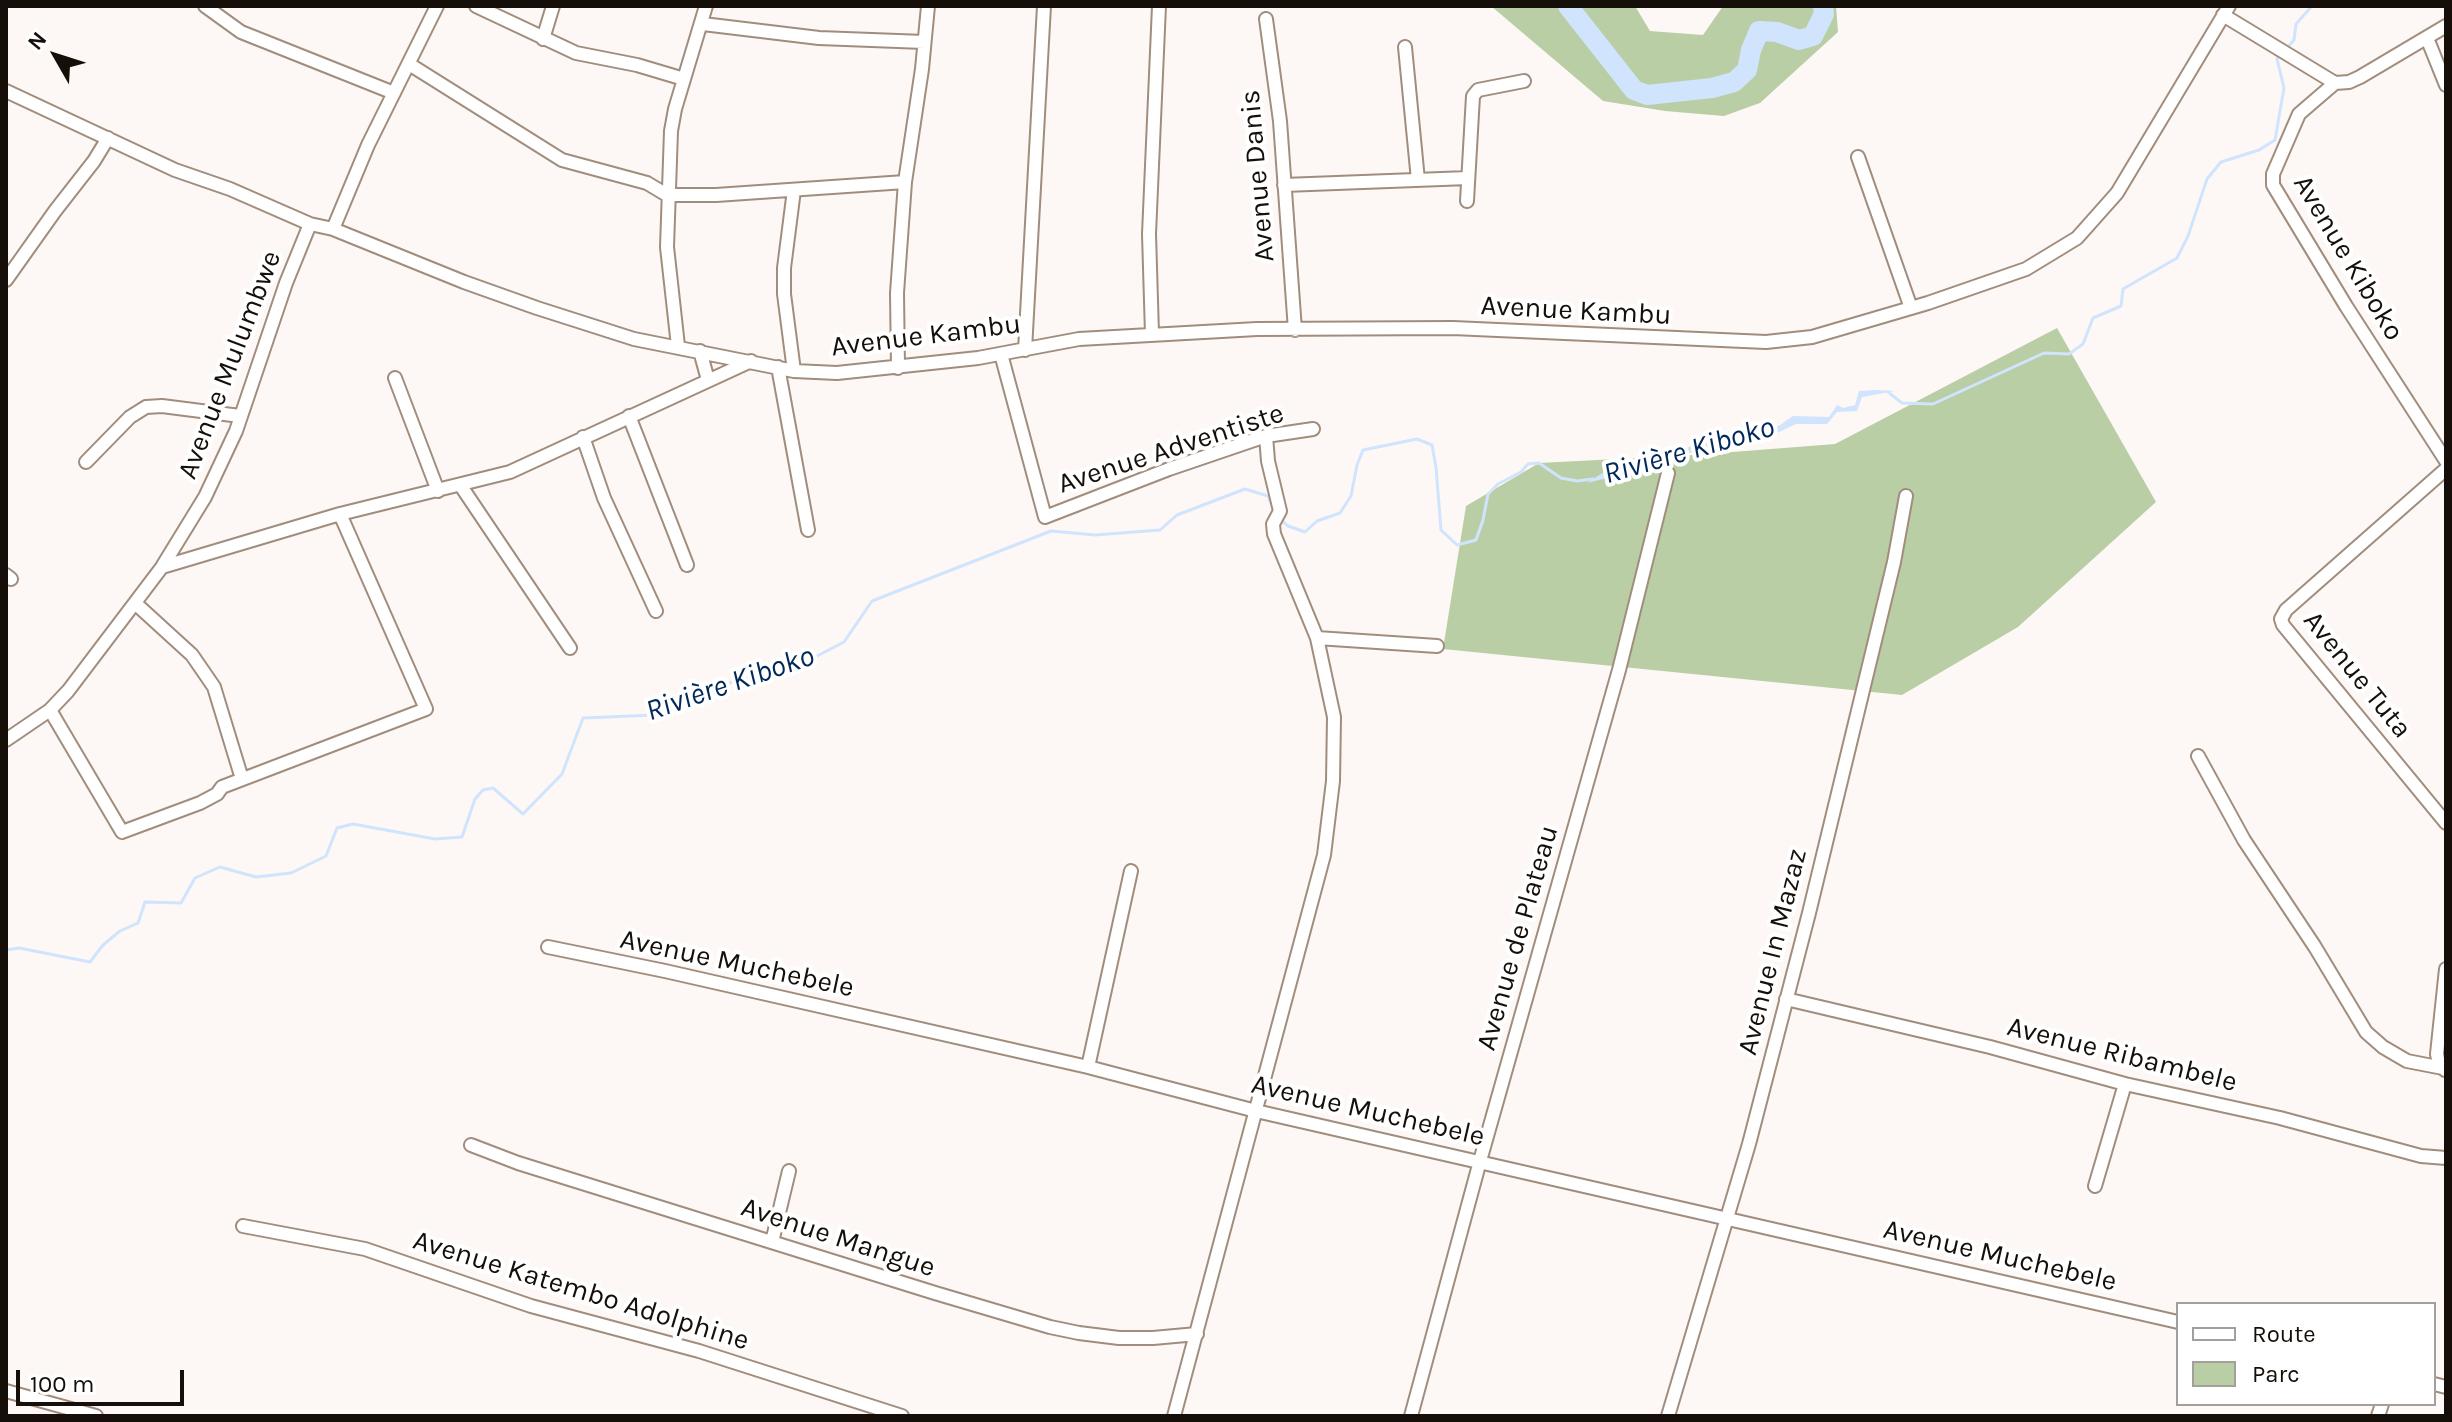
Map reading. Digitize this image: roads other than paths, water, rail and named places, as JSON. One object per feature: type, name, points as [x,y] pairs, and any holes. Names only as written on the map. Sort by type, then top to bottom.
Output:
[{"type":"street","points":[[205,6],[241,32],[394,93]]},
{"type":"street","points":[[333,229],[360,161],[437,6]]},
{"type":"street","points":[[476,6],[576,53],[637,65],[684,79]]},
{"type":"street","points":[[543,39],[553,6]]},
{"type":"street","points":[[678,346],[667,247],[671,131],[706,6]]},
{"type":"street","points":[[898,368],[897,293],[905,182],[928,6]]},
{"type":"street","points":[[1025,350],[1044,6]]},
{"type":"street","points":[[1152,334],[1149,234],[1159,6]]},
{"type":"street","points":[[2226,10],[2276,48],[2335,83],[2360,77],[2446,26]]},
{"type":"street","name":"Avenue Kambu","points":[[6,91],[175,170],[537,308],[634,339],[794,371],[837,373],[898,368],[1001,354],[1079,339],[1152,334],[1453,328],[1744,343],[1812,337],[1911,308],[2026,269],[2077,238],[2117,193],[2226,10]]},
{"type":"street","name":"Avenue Danis","points":[[1266,19],[1280,121],[1295,330]]},
{"type":"street","points":[[703,24],[819,38],[924,42]]},
{"type":"street","points":[[2427,38],[2446,85]]},
{"type":"street","points":[[1405,47],[1418,180]]},
{"type":"street","points":[[409,64],[562,160],[647,183],[667,195],[905,182]]},
{"type":"street","points":[[1467,201],[1473,96],[1478,90],[1524,81]]},
{"type":"street","name":"Avenue Kiboko","points":[[2335,83],[2299,114],[2272,176],[2273,185],[2346,306],[2446,461]]},
{"type":"street","points":[[6,280],[108,138]]},
{"type":"street","points":[[1858,157],[1911,308]]},
{"type":"street","points":[[1284,185],[1468,178]]},
{"type":"street","points":[[794,190],[784,268],[784,294],[794,371]]},
{"type":"street","name":"Avenue Mulumbwe","points":[[6,740],[50,710],[68,691],[162,567],[214,480],[310,224]]},
{"type":"street","points":[[700,351],[708,380]]},
{"type":"street","name":"Avenue Adventiste","points":[[1001,354],[1045,517],[1266,436],[1313,429]]},
{"type":"street","points":[[162,567],[340,514],[510,472],[751,361]]},
{"type":"street","points":[[778,367],[808,530]]},
{"type":"street","points":[[395,378],[438,491]]},
{"type":"street","points":[[86,462],[130,417],[146,407],[162,406],[240,416]]},
{"type":"street","points":[[629,416],[687,565]]},
{"type":"street","points":[[1174,1416],[1327,836],[1336,733],[1317,638],[1274,534],[1278,497],[1268,461],[1266,436]]},
{"type":"street","points":[[583,437],[604,498],[656,611]]},
{"type":"street","name":"Avenue Tuta","points":[[2446,469],[2286,610],[2281,619],[2446,823]]},
{"type":"street","name":"Avenue de Plateau","points":[[1411,1416],[1615,685],[1668,473]]},
{"type":"street","points":[[461,486],[570,648]]},
{"type":"street","name":"Avenue In Mazaz","points":[[1668,1416],[1727,1218],[1786,999],[1862,698],[1906,496]]},
{"type":"street","points":[[50,710],[122,832],[200,803],[217,794],[222,787],[426,709],[340,514]]},
{"type":"street","points":[[135,603],[192,655],[214,687],[242,779]]},
{"type":"street","points":[[1317,638],[1437,646]]},
{"type":"street","points":[[2198,756],[2244,840],[2315,947],[2366,1032],[2383,1047],[2407,1061],[2444,1070]]},
{"type":"street","points":[[1088,1067],[1131,871]]},
{"type":"street","name":"Avenue Muchebele","points":[[548,947],[1088,1067],[1256,1111],[2176,1322]]},
{"type":"street","points":[[2444,1070],[2437,1054],[2446,969]]},
{"type":"street","name":"Avenue Ribambele","points":[[1786,999],[1990,1047],[2125,1084],[2280,1118],[2421,1156],[2446,1158]]},
{"type":"street","points":[[2095,1186],[2125,1084]]},
{"type":"street","name":"Avenue Mangue","points":[[471,1145],[518,1163],[935,1293],[1079,1333],[1153,1338],[1197,1334]]},
{"type":"street","points":[[772,1242],[789,1171]]},
{"type":"street","name":"Avenue Katembo Adolphine","points":[[243,1226],[365,1249],[519,1302],[699,1351],[902,1416]]},
{"type":"street","points":[[6,1391],[96,1416]]},
{"type":"water","points":[[1859,391],[1895,391],[1862,397],[1857,411],[1837,412],[1827,424],[1796,424],[1773,435],[1721,444],[1666,460],[1653,465],[1651,471],[1632,472],[1587,483],[1604,472],[1648,465],[1702,442],[1715,442],[1733,435],[1751,435],[1780,425],[1793,416],[1829,417],[1837,405],[1843,408],[1855,405]]},
{"type":"waterway","points":[[1568,6],[1634,90],[1647,95],[1712,88],[1734,82],[1747,70],[1759,31],[1777,32],[1799,40],[1813,36],[1824,14],[1823,6]]},
{"type":"waterway","name":"Rivière Kiboko","points":[[2286,49],[2294,40],[2296,24],[2312,6]]},
{"type":"waterway","name":"Rivière Kiboko","points":[[1888,392],[1902,403],[1933,404],[2044,353],[2069,354],[2083,344],[2093,318],[2121,306],[2123,289],[2177,258],[2188,236],[2207,179],[2221,162],[2259,150],[2275,140],[2284,88],[2277,59],[2280,55]]},
{"type":"waterway","name":"Rivière Kiboko","points":[[1281,520],[1305,532],[1317,521],[1340,513],[1351,496],[1363,450],[1417,439],[1432,445],[1441,530],[1457,545],[1476,540],[1488,494],[1528,464],[1539,463],[1561,478],[1577,481],[1593,479]]},
{"type":"waterway","name":"Rivière Kiboko","points":[[6,950],[19,948],[90,962],[103,945],[120,931],[138,923],[145,902],[181,903],[195,878],[220,867],[256,877],[291,873],[326,856],[337,828],[353,824],[435,839],[462,837],[475,799],[483,790],[493,788],[523,814],[562,774],[583,718],[655,715],[680,694],[792,669],[844,642],[872,601],[1051,531],[1095,535],[1160,530],[1177,515],[1245,489],[1268,496],[1274,511]]}]
